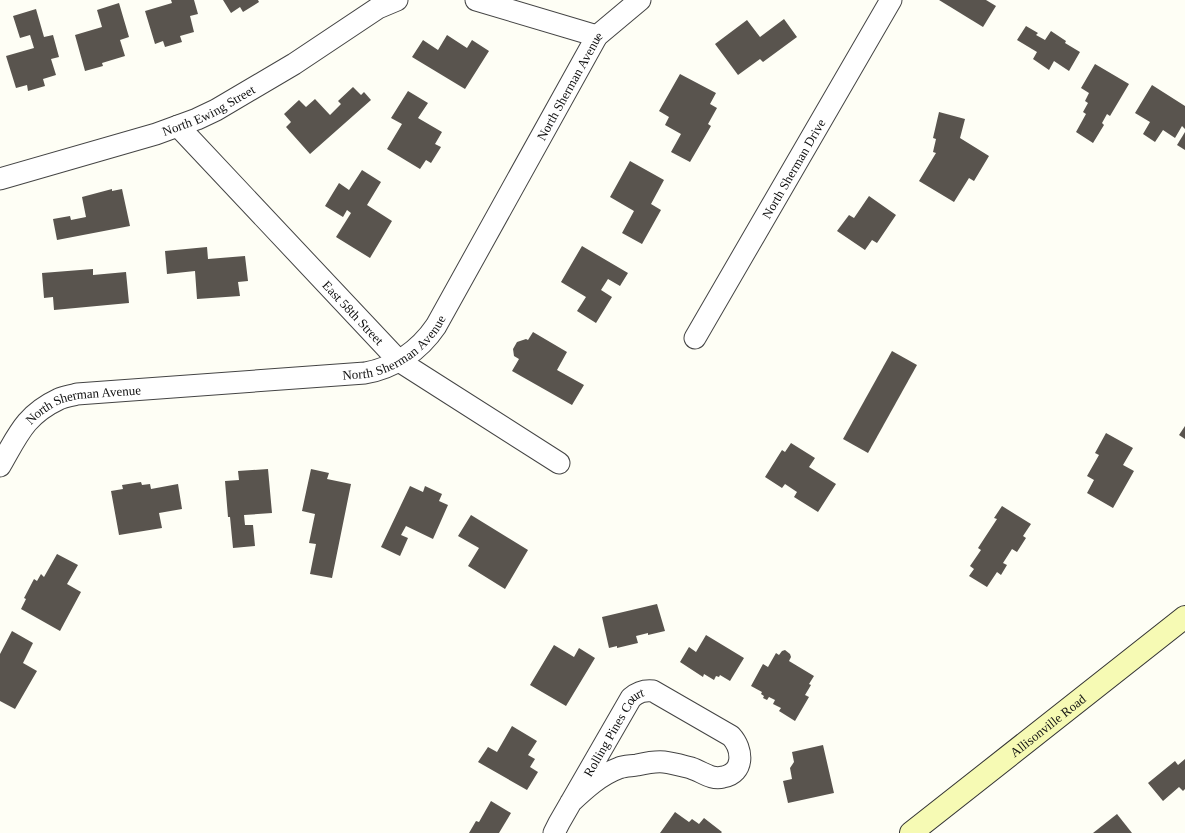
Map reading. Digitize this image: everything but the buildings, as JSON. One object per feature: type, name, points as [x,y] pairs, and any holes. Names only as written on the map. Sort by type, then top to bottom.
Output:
[{"type":"main road","name":"Allisonville Road","points":[[911,833],[1185,617]]},
{"type":"street","name":"North Ewing Street","points":[[0,179],[156,134],[197,119],[294,64],[378,8],[397,0]]},
{"type":"street","points":[[476,0],[597,36]]},
{"type":"street","name":"North Sherman Avenue","points":[[0,466],[20,430],[34,414],[63,397],[77,394],[355,374],[378,370],[399,361],[417,348],[436,326],[597,36],[640,0]]},
{"type":"street","name":"North Sherman Drive","points":[[696,338],[891,0]]},
{"type":"street","name":"East 58th Street","points":[[178,126],[399,361],[559,463]]},
{"type":"street","name":"Rolling Pines Court","points":[[554,833],[558,823],[631,698],[642,691],[654,691],[731,736],[736,741],[739,748],[740,762],[732,774],[726,777],[712,777],[693,769],[665,762],[646,763],[619,768],[586,788],[571,802]]}]
